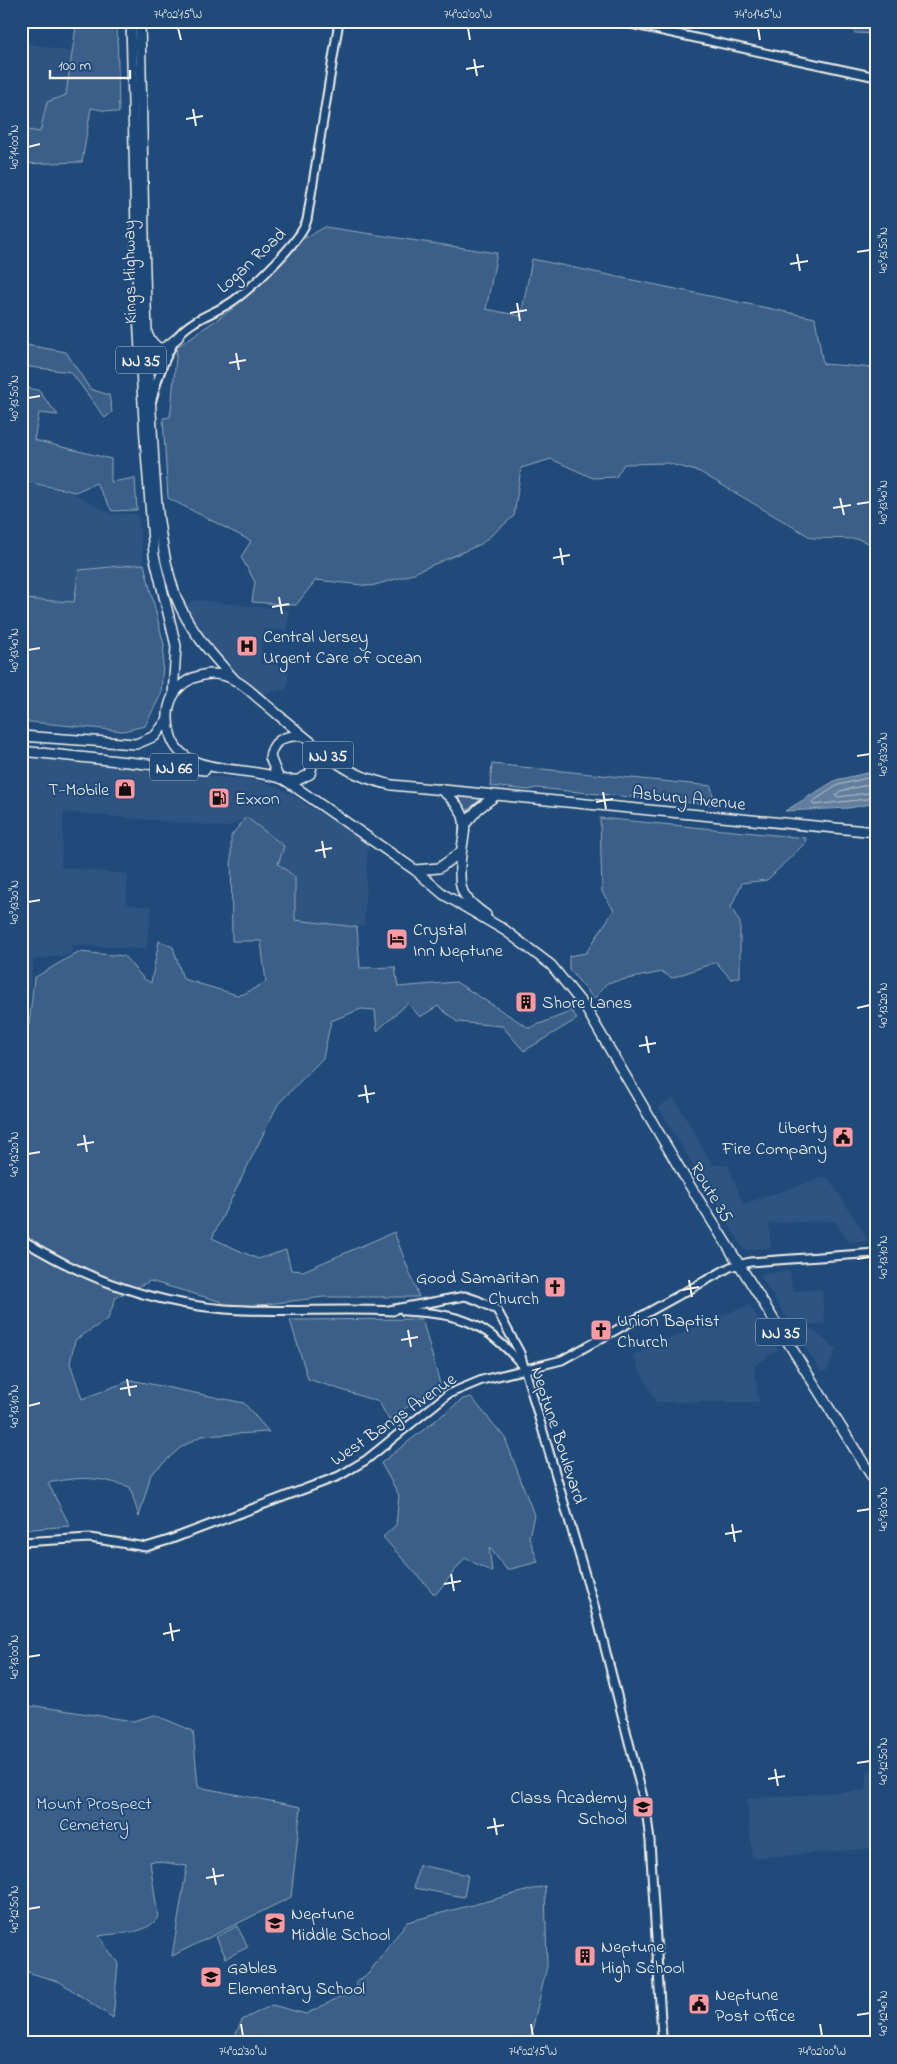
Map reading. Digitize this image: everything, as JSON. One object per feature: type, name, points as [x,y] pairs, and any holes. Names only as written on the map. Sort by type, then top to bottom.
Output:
[{"type":"main road","name":"Kings Highway","points":[[131,21],[138,306],[145,439],[154,555],[176,646],[174,695]]},
{"type":"main road","name":"Kings Highway","points":[[140,21],[146,332],[158,521],[168,571],[180,606],[205,648],[235,680]]},
{"type":"main road","points":[[146,332],[154,345],[160,348],[166,347],[178,337]]},
{"type":"main road","points":[[174,695],[186,683],[204,674],[216,674],[235,680]]},
{"type":"main road","name":"NJ 35","points":[[235,680],[342,766],[371,780],[398,786],[440,789]]},
{"type":"main road","name":"NJ 35","points":[[174,695],[167,720],[174,744],[190,760],[208,766],[252,770],[281,778],[415,870],[449,898],[506,931]]},
{"type":"main road","name":"NJ 66","points":[[21,736],[136,744],[154,736],[167,720]]},
{"type":"main road","points":[[303,736],[288,736],[275,744],[270,757],[281,778],[298,780],[310,774],[314,759],[311,743]]},
{"type":"main road","name":"NJ 66","points":[[21,751],[262,777],[277,782],[321,805]]},
{"type":"main road","points":[[440,789],[457,804],[466,824],[478,809],[495,796]]},
{"type":"main road","name":"Asbury Avenue","points":[[440,789],[487,793],[495,796],[876,832]]},
{"type":"main road","name":"NJ 35","points":[[466,824],[461,852],[460,885],[465,896],[506,931]]},
{"type":"main road","points":[[415,870],[439,868],[461,852]]},
{"type":"main road","name":"Route 35","points":[[506,931],[540,956],[575,993],[738,1264],[876,1483]]},
{"type":"street","name":"Logan Road","points":[[151,405],[158,381],[178,337],[194,323],[235,299],[296,242],[303,230],[307,220],[339,21]]},
{"type":"street","points":[[617,21],[876,77]]},
{"type":"street","name":"Neptune Boulevard","points":[[21,1240],[60,1262],[101,1280],[169,1300],[205,1307],[247,1310],[389,1310],[439,1314],[479,1326],[502,1342],[527,1370],[594,1605],[646,1809],[650,1841],[662,2036]]},
{"type":"street","points":[[738,1264],[876,1253]]},
{"type":"street","name":"West Bangs Avenue","points":[[21,1542],[90,1538],[146,1547],[339,1476],[366,1460],[448,1394],[473,1383],[562,1360],[738,1264]]},
{"type":"street","points":[[389,1310],[465,1296],[496,1310],[527,1370]]},
{"type":"street","points":[[657,2043],[662,2036],[667,2043]]},
{"type":"shaded area","points":[[21,42],[72,52],[66,95],[47,102],[40,132],[21,129]]},
{"type":"shaded area","points":[[21,483],[73,493],[111,514],[138,514],[144,564],[79,570],[75,602],[21,599]]},
{"type":"shaded area","points":[[196,600],[289,610],[287,631],[263,629],[260,663],[289,666],[287,689],[262,694],[217,654],[185,604]]},
{"type":"shaded area","points":[[21,758],[262,781],[282,789],[368,843],[364,926],[295,921],[295,877],[278,864],[246,818],[228,827],[64,812],[61,867],[128,874],[126,904],[152,907],[146,949],[73,945],[70,954],[33,960],[27,1023],[21,1023]]},
{"type":"shaded area","points":[[674,1098],[713,1165],[728,1165],[743,1204],[827,1176],[869,1241],[848,1242],[835,1221],[769,1223],[771,1248],[744,1250],[658,1107]]},
{"type":"shaded area","points":[[790,1271],[792,1291],[822,1289],[825,1324],[806,1325],[836,1349],[828,1370],[821,1372],[759,1274]]},
{"type":"shaded area","points":[[749,1304],[778,1350],[754,1366],[759,1402],[656,1402],[632,1355]]},
{"type":"shaded area","points":[[868,1770],[876,1770],[876,1848],[752,1858],[747,1799],[866,1790]]},
{"type":"green space","points":[[844,21],[876,21],[876,34],[855,33]]},
{"type":"green space","points":[[117,23],[119,113],[91,108],[82,162],[21,164],[21,129],[40,132],[47,102],[66,95],[76,26]]},
{"type":"green space","points":[[325,227],[497,253],[486,309],[521,316],[532,259],[815,318],[823,364],[876,368],[876,546],[858,539],[812,538],[700,472],[667,463],[624,464],[616,477],[593,478],[551,459],[521,468],[514,516],[481,544],[407,576],[371,586],[316,580],[296,605],[252,602],[255,582],[241,557],[251,541],[168,498],[163,418],[170,417],[177,347],[235,307],[232,301],[301,240]]},
{"type":"green space","points":[[21,344],[66,352],[90,389],[109,395],[112,412],[105,418],[71,372],[21,366]]},
{"type":"green space","points":[[21,387],[38,390],[58,415],[39,413],[34,440],[111,459],[111,482],[135,478],[137,510],[112,511],[96,483],[75,492],[21,481]]},
{"type":"green space","points":[[144,564],[164,645],[161,694],[145,726],[123,731],[21,721],[21,599],[74,602],[79,570]]},
{"type":"green space","points":[[492,764],[711,786],[715,805],[536,788],[528,790],[490,786]]},
{"type":"green space","points":[[450,792],[481,796],[480,800],[467,811]]},
{"type":"green space","points":[[246,817],[284,846],[278,864],[295,877],[295,920],[357,927],[360,968],[395,967],[398,987],[456,982],[529,1028],[570,1012],[570,1008],[577,1019],[524,1051],[502,1026],[457,1022],[438,1006],[420,1017],[408,1003],[377,1031],[375,1010],[361,1009],[331,1021],[323,1058],[278,1104],[212,1238],[258,1259],[286,1250],[291,1270],[303,1271],[394,1232],[419,1297],[324,1297],[220,1310],[222,1302],[150,1281],[116,1297],[108,1319],[75,1340],[70,1363],[82,1399],[131,1380],[244,1403],[269,1432],[201,1436],[180,1448],[151,1474],[139,1517],[130,1487],[99,1479],[70,1479],[48,1483],[70,1526],[21,1530],[21,1025],[29,1025],[34,978],[78,952],[124,956],[144,979],[151,983],[159,941],[173,947],[183,979],[237,995],[244,994],[266,982],[261,941],[232,941],[231,836]]},
{"type":"green space","points":[[600,818],[806,838],[805,843],[767,880],[742,883],[731,907],[740,923],[740,977],[731,979],[716,962],[672,978],[662,972],[607,983],[594,999],[569,969],[569,956],[586,953],[614,910],[602,892]]},
{"type":"green space","points":[[422,1319],[440,1384],[389,1420],[379,1402],[308,1379],[290,1320]]},
{"type":"green space","points":[[471,1397],[505,1438],[534,1515],[529,1537],[538,1562],[507,1570],[489,1547],[492,1572],[465,1558],[435,1595],[383,1537],[396,1525],[399,1495],[381,1463],[463,1399]]},
{"type":"green space","name":"Mount Prospect Cemetery","points":[[36,1706],[133,1721],[155,1715],[193,1731],[198,1787],[301,1807],[291,1897],[172,1956],[187,1866],[150,1862],[158,1917],[153,1923],[139,1930],[99,1936],[118,1964],[113,2018],[60,1982],[21,1970],[21,1709]]},
{"type":"green space","points":[[419,1865],[468,1875],[464,1897],[414,1888]]},
{"type":"green space","points":[[545,1886],[547,1966],[529,2043],[232,2043],[242,2020],[272,2005],[306,2014],[358,1988],[355,1982],[368,1974],[407,1922]]},
{"type":"green space","points":[[237,1926],[248,1947],[226,1958],[216,1937]]},
{"type":"water","points":[[876,771],[876,803],[849,808],[785,811],[836,780]]},
{"type":"place","name":"Central Jersey Urgent Care of Ocean","points":[[247,646]]},
{"type":"place","name":"T-Mobile","points":[[125,789]]},
{"type":"place","name":"Exxon","points":[[219,798]]},
{"type":"place","name":"Crystal Inn Neptune","points":[[397,939]]},
{"type":"place","name":"Shore Lanes","points":[[526,1002]]},
{"type":"place","name":"Liberty Fire Company","points":[[843,1137]]},
{"type":"place","name":"Good Samaritan Church","points":[[555,1287]]},
{"type":"place","name":"Union Baptist Church","points":[[601,1330]]},
{"type":"place","name":"Class Academy School","points":[[643,1807]]},
{"type":"place","name":"Neptune Middle School","points":[[275,1923]]},
{"type":"place","name":"Neptune High School","points":[[585,1956]]},
{"type":"place","name":"Gables Elementary School","points":[[211,1977]]},
{"type":"place","name":"Neptune Post Office","points":[[699,2004]]}]
